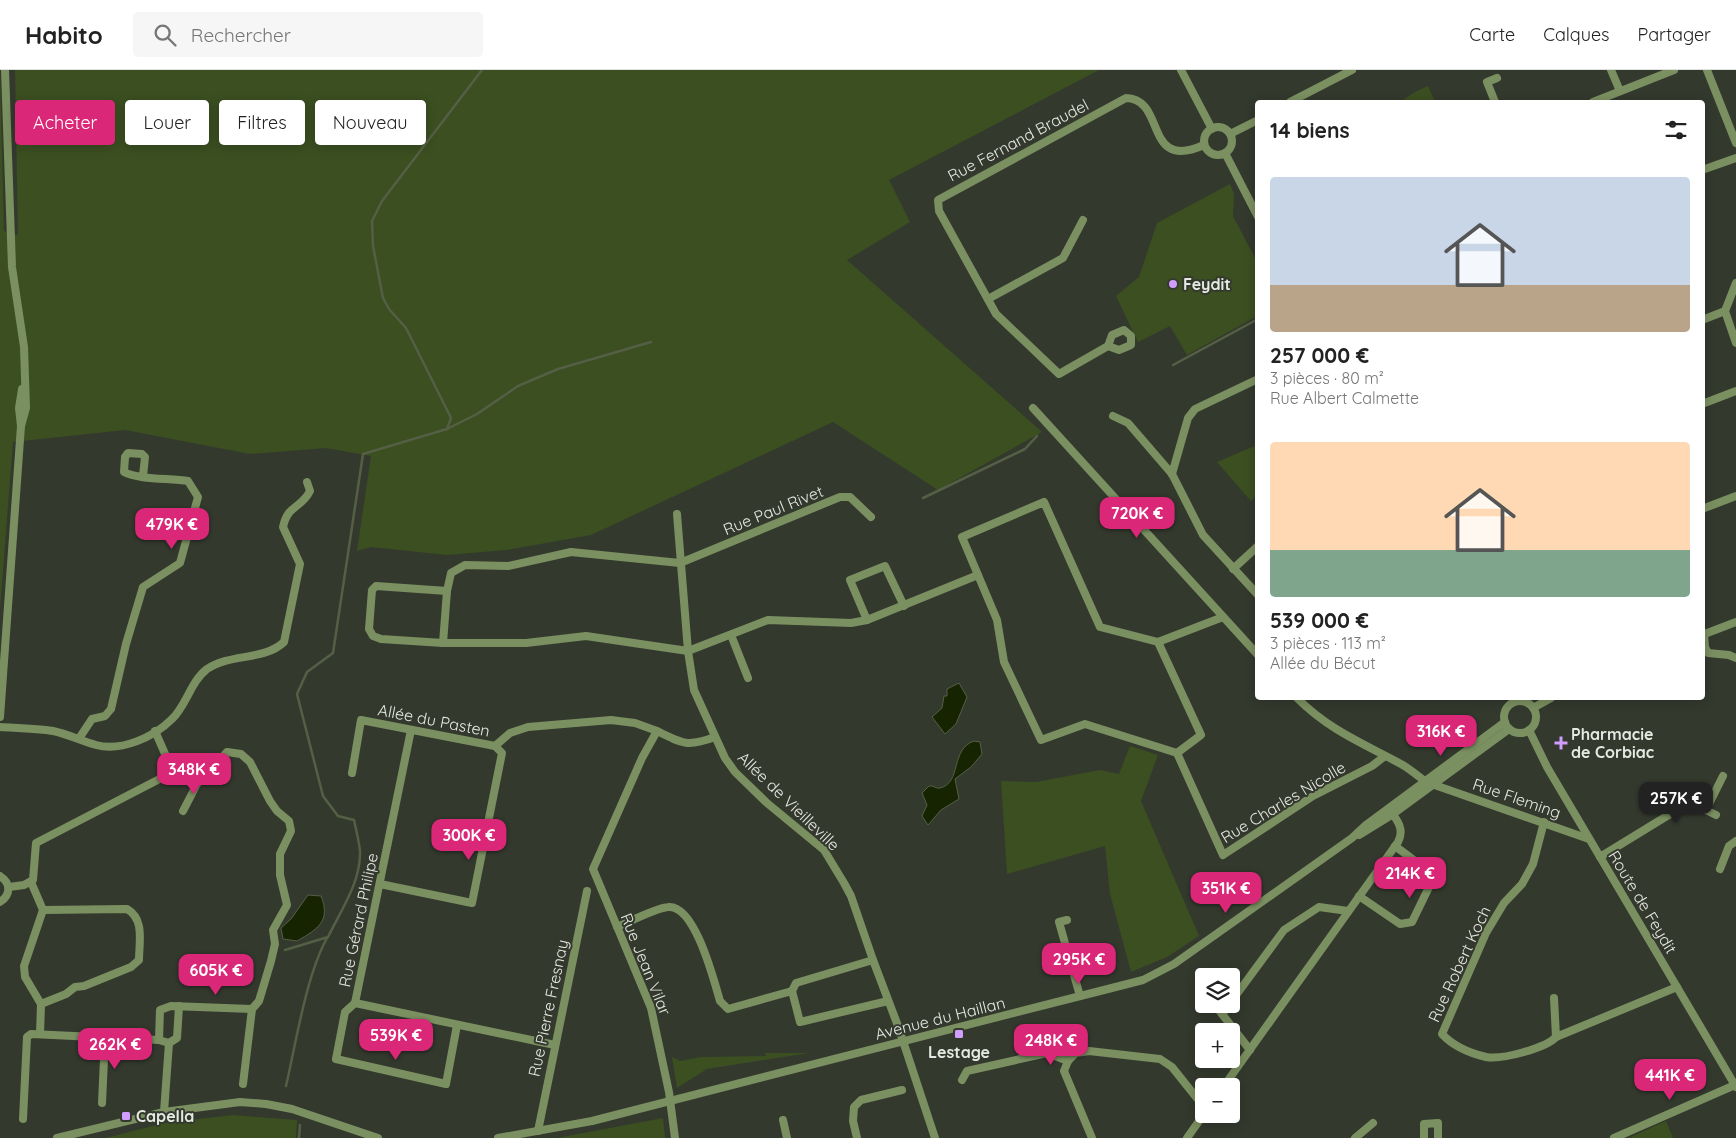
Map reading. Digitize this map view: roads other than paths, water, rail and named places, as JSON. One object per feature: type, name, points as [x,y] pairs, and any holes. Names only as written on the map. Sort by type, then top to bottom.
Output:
[{"type":"street","points":[[0,717],[21,426],[19,408],[24,384],[24,348],[12,267],[5,70]]},
{"type":"street","points":[[1181,70],[1212,129]]},
{"type":"street","points":[[1294,100],[1352,70]]},
{"type":"street","points":[[1611,70],[1620,91]]},
{"type":"street","points":[[1598,100],[1674,70]]},
{"type":"street","points":[[1707,70],[1736,143]]},
{"type":"street","points":[[1494,100],[1487,82],[1497,78]]},
{"type":"street","name":"Rue Fernand Braudel","points":[[1108,346],[1059,374],[996,314],[939,211],[938,200],[1126,98],[1136,98],[1144,105],[1163,142],[1170,149],[1179,152],[1204,145]]},
{"type":"street","points":[[1230,134],[1255,121]]},
{"type":"street","points":[[1222,128],[1230,134],[1232,145],[1225,154],[1215,155],[1210,153],[1204,145],[1205,135],[1212,129],[1222,128]]},
{"type":"street","points":[[1225,154],[1255,211]]},
{"type":"street","points":[[1705,169],[1736,158]]},
{"type":"street","points":[[988,299],[1063,258],[1083,220]]},
{"type":"street","points":[[1736,283],[1725,311],[1736,343]]},
{"type":"street","points":[[1705,319],[1725,311]]},
{"type":"street","points":[[1172,474],[1188,418],[1195,409],[1255,380]]},
{"type":"street","points":[[1705,403],[1736,391]]},
{"type":"street","points":[[1032,408],[1255,652]]},
{"type":"street","points":[[1113,416],[1128,423],[1172,474],[1203,535],[1255,592]]},
{"type":"street","points":[[80,737],[92,719],[105,716],[111,709],[126,644],[143,587],[180,563],[198,497],[188,481],[143,476]]},
{"type":"street","points":[[0,727],[53,731],[80,737],[96,745],[114,747],[132,743],[155,732],[173,719],[206,670],[228,659],[275,651],[284,642],[300,564],[283,527],[290,509],[306,499],[310,491],[307,482]]},
{"type":"street","points":[[1705,508],[1736,496]]},
{"type":"street","name":"Rue Paul Rivet","points":[[680,563],[840,497],[850,497],[871,517]]},
{"type":"street","points":[[1158,642],[1201,735],[1177,753],[1086,724],[1041,740],[1004,662],[997,620],[962,537],[1044,502],[1100,627],[1158,642],[1222,617]]},
{"type":"street","name":"Allée de Vieilleville","points":[[677,514],[688,650],[694,690],[715,737],[735,772],[767,803],[824,850],[851,896],[904,1041],[935,1138]]},
{"type":"street","points":[[1233,569],[1255,549]]},
{"type":"street","points":[[443,643],[447,591],[451,573],[465,565],[508,566],[571,552],[680,563]]},
{"type":"street","points":[[867,620],[850,580],[885,566],[904,606]]},
{"type":"street","points":[[447,591],[376,586],[372,590],[369,629],[373,636],[381,639],[443,643],[526,643],[586,636],[688,650],[768,620],[851,623],[867,620],[978,575]]},
{"type":"street","points":[[1705,634],[1736,622]]},
{"type":"street","points":[[731,635],[748,678]]},
{"type":"street","points":[[1705,642],[1708,653],[1729,655],[1736,658]]},
{"type":"street","name":"Rue Fleming","points":[[1299,700],[1315,716],[1340,734],[1386,756],[1430,783],[1544,822],[1590,840]]},
{"type":"street","points":[[1510,700],[1524,701],[1533,708],[1535,720],[1529,730],[1522,732],[1507,726],[1504,711],[1510,700]]},
{"type":"street","points":[[1533,708],[1547,700]]},
{"type":"street","name":"Allée du Pasten","points":[[352,773],[361,720],[495,746]]},
{"type":"street","points":[[380,884],[472,903],[502,753],[495,746],[510,733],[539,726],[612,720],[635,723],[682,743],[695,744],[715,737]]},
{"type":"street","name":"Avenue du Haillan","points":[[498,1138],[584,1122],[669,1101],[1138,981],[1163,971],[1391,811],[1507,726]]},
{"type":"street","name":"Rue Gérard Philipe","points":[[411,730],[355,1003],[555,1045]]},
{"type":"street","name":"Route de Feydit","points":[[1529,730],[1547,767],[1735,1086]]},
{"type":"street","name":"Rue Jean Vilar","points":[[657,731],[642,758],[593,869],[651,1008],[675,1138]]},
{"type":"street","points":[[155,732],[173,772],[186,781],[197,784]]},
{"type":"street","points":[[183,811],[197,784],[227,752],[241,754],[250,762],[277,810],[289,821],[292,830],[280,854],[280,874],[286,905],[273,930],[275,944],[271,961],[259,1001],[252,1009],[243,1084]]},
{"type":"street","name":"Rue Charles Nicolle","points":[[1177,753],[1223,855],[1313,796],[1372,766],[1386,756]]},
{"type":"street","points":[[36,1034],[41,1004],[24,976],[24,966],[43,910],[31,882],[35,874],[36,843],[173,772]]},
{"type":"street","points":[[1706,810],[1723,776]]},
{"type":"street","points":[[1600,857],[1680,808],[1692,806],[1716,815]]},
{"type":"street","points":[[1230,1078],[1400,839],[1401,830],[1391,811]]},
{"type":"street","name":"Rue Robert Koch","points":[[1544,822],[1533,864],[1522,884],[1504,903],[1486,933],[1442,1034],[1452,1045],[1488,1058],[1524,1052],[1550,1044],[1556,1037],[1677,987]]},
{"type":"street","points":[[1720,869],[1729,846],[1736,841]]},
{"type":"street","points":[[1359,896],[1400,924],[1412,922],[1431,883],[1427,870],[1395,846]]},
{"type":"street","points":[[0,876],[6,880],[9,887],[6,898],[0,902]]},
{"type":"street","points":[[9,887],[31,882]]},
{"type":"street","name":"Rue Pierre Fresnay","points":[[538,1131],[587,891]]},
{"type":"street","points":[[617,927],[668,906],[678,910],[698,933],[720,1001],[728,1010],[792,991]]},
{"type":"street","points":[[1240,989],[1284,930],[1319,907],[1348,911]]},
{"type":"street","points":[[41,1004],[66,994],[75,987],[84,986],[131,967],[138,960],[140,922],[135,913],[127,909],[43,910]]},
{"type":"street","points":[[1067,920],[1059,922],[1080,996]]},
{"type":"street","points":[[873,960],[796,983],[792,991],[800,1022],[888,1001]]},
{"type":"street","points":[[1554,998],[1556,1037]]},
{"type":"street","points":[[355,1003],[345,1012],[336,1059],[446,1084],[457,1025]]},
{"type":"street","points":[[159,1040],[160,1010],[171,1006],[252,1009]]},
{"type":"street","points":[[23,1120],[27,1037],[36,1034],[169,1042],[177,1038],[179,1006]]},
{"type":"street","points":[[1222,1014],[1250,1050]]},
{"type":"street","points":[[102,1103],[105,1037]]},
{"type":"street","points":[[164,1112],[169,1042]]},
{"type":"street","points":[[1092,1138],[1064,1071],[1068,1061],[1076,1053],[1089,1051],[1160,1059],[1172,1067],[1195,1096]]},
{"type":"street","points":[[962,1080],[967,1071],[1047,1053],[1068,1061]]},
{"type":"street","points":[[1614,1138],[1735,1086]]},
{"type":"street","points":[[857,1138],[853,1121],[854,1107],[861,1100],[902,1090]]},
{"type":"street","points":[[57,1138],[164,1112],[227,1102],[266,1104],[292,1109],[378,1138]]},
{"type":"street","points":[[783,1120],[787,1138]]},
{"type":"street","points":[[1187,1138],[1198,1123]]},
{"type":"street","points":[[1355,1138],[1373,1123]]},
{"type":"street","points":[[1424,1138],[1424,1124],[1438,1123],[1438,1138]]},
{"type":"waterway","points":[[285,950],[328,937],[354,885],[359,862],[360,847],[354,820],[338,816],[323,796],[297,694],[307,672],[333,653],[363,454],[447,429],[451,418],[406,328],[389,309],[383,298],[373,246],[372,221],[382,201],[482,70]]},
{"type":"waterway","points":[[1173,365],[1255,321]]},
{"type":"waterway","points":[[447,429],[477,414],[518,386],[558,369],[651,342]]},
{"type":"waterway","points":[[923,498],[1025,449],[1037,436]]},
{"type":"waterway","points":[[286,1086],[307,990],[327,938]]},
{"type":"waterway","points":[[299,1138],[300,1125]]},
{"type":"place","name":"Feydit","points":[[1173,284]]},
{"type":"place","name":"Pharmacie de Corbiac","points":[[1561,743]]},
{"type":"place","name":"Lestage","points":[[959,1034]]},
{"type":"place","name":"Capella","points":[[126,1116]]}]
